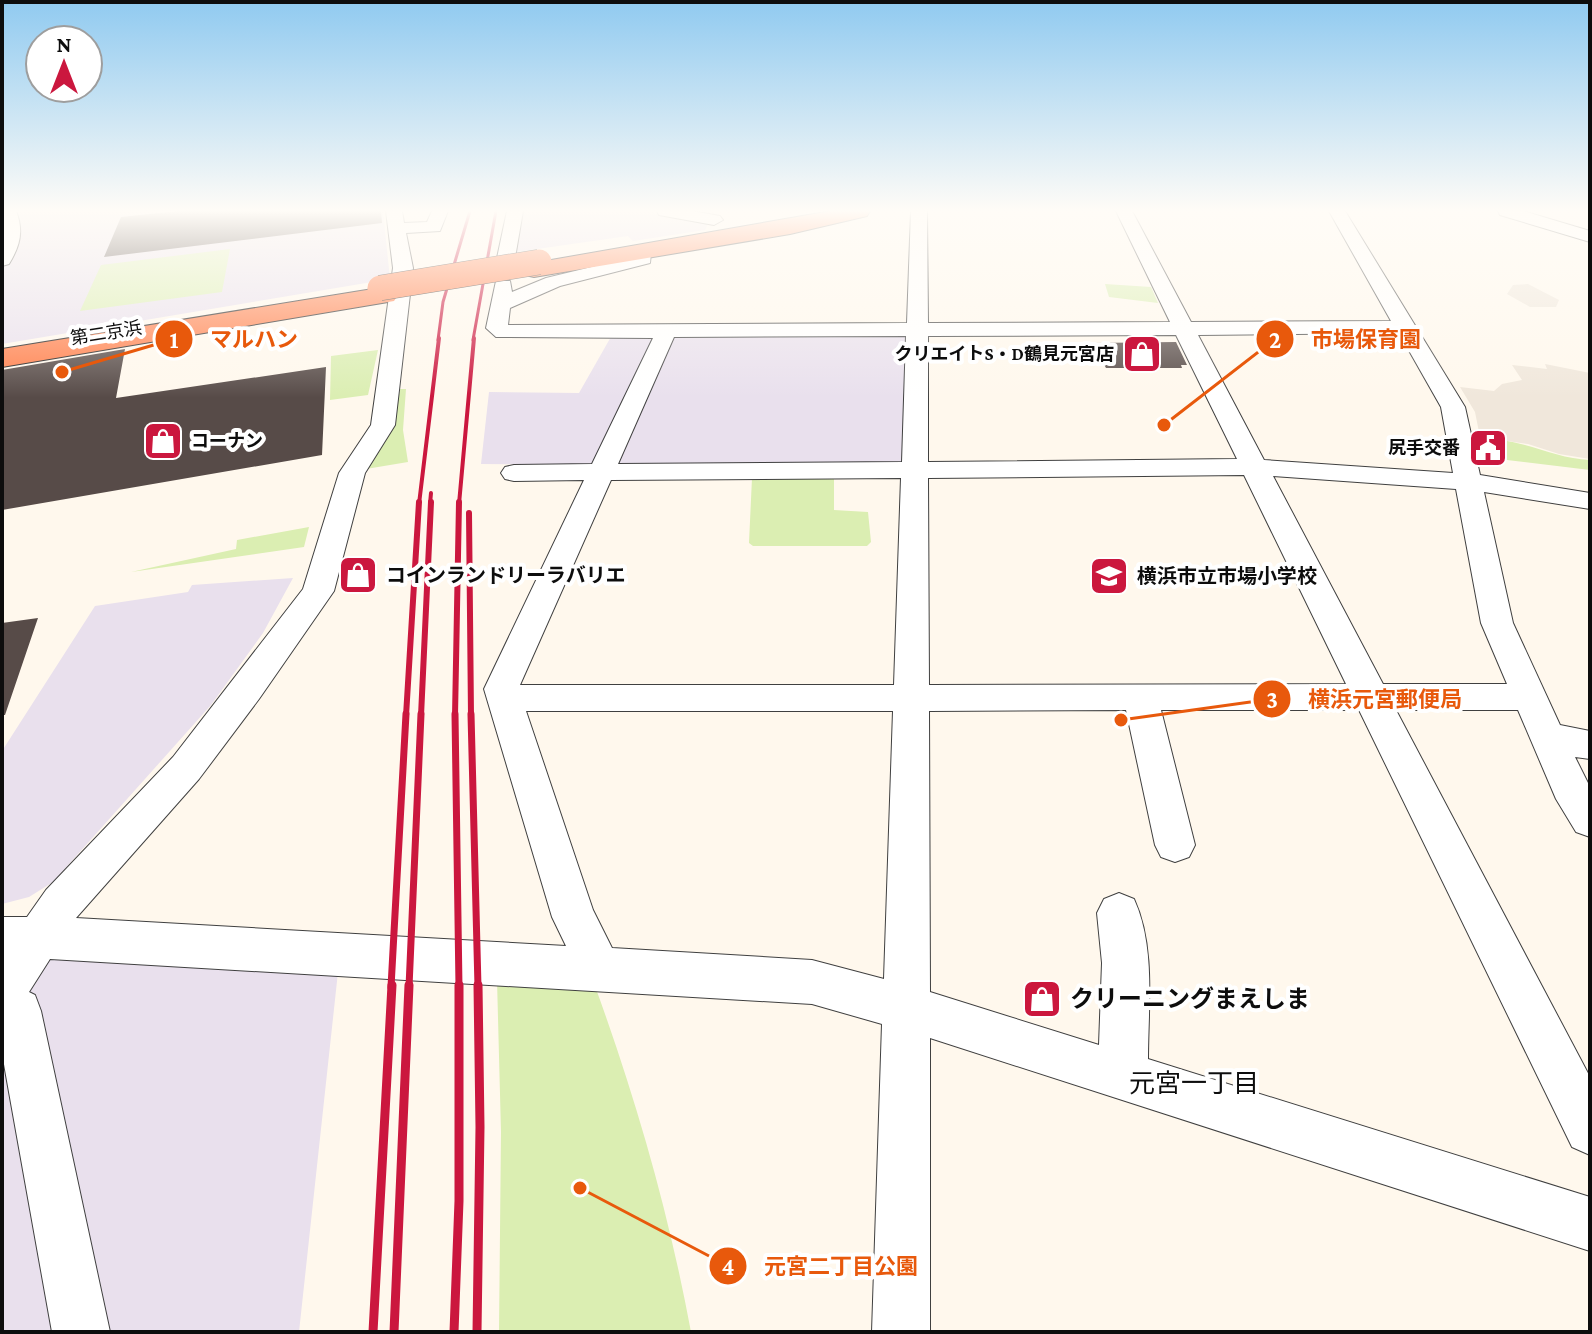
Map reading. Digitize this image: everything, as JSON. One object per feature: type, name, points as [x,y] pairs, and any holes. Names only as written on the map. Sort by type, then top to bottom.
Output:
[{"type":"highway","name":"第二京浜","points":[[2,350],[491,273]]},
{"type":"highway","name":"第二京浜","points":[[2,358],[382,291]]},
{"type":"street","points":[[2,992],[20,938],[61,904],[186,768],[318,591],[352,473],[383,425],[402,273]]},
{"type":"street","points":[[589,273],[502,294],[497,328],[504,332],[1405,327]]},
{"type":"street","points":[[901,1332],[917,273]]},
{"type":"street","points":[[1156,273],[1590,1129]]},
{"type":"street","points":[[1373,273],[1453,407],[1497,623],[1570,788],[1590,820]]},
{"type":"street","points":[[585,968],[590,946],[574,917],[501,689],[667,330]]},
{"type":"street","points":[[514,473],[1253,467],[1467,483],[1590,501]]},
{"type":"street","points":[[504,698],[1530,697]]},
{"type":"street","points":[[1141,699],[1175,845]]},
{"type":"street","points":[[1547,737],[1590,745]]},
{"type":"street","points":[[1119,913],[1125,963],[1123,1076]]},
{"type":"street","points":[[20,938],[812,982],[907,1008],[1590,1224]]},
{"type":"street","points":[[2,1007],[18,1011],[81,1332]]},
{"type":"shaded area","points":[[2,273],[389,273],[390,279],[2,344]]},
{"type":"shaded area","points":[[1528,284],[1559,300],[1556,307],[1530,307],[1507,294],[1513,285]]},
{"type":"shaded area","points":[[673,334],[888,334],[905,337],[903,465],[615,466]]},
{"type":"shaded area","points":[[612,335],[660,335],[599,465],[481,464],[489,392],[579,393]]},
{"type":"shaded area","points":[[1545,364],[1590,373],[1590,459],[1559,454],[1528,444],[1480,437],[1475,412],[1460,387],[1494,391],[1502,384],[1522,380],[1512,365],[1547,369]]},
{"type":"shaded area","points":[[293,578],[263,633],[211,705],[53,882],[29,897],[2,904],[2,751],[95,606],[188,592],[192,585]]},
{"type":"shaded area","points":[[50,956],[338,972],[299,1332],[100,1332],[28,989]]},
{"type":"shaded area","points":[[2,1046],[59,1332],[2,1332]]},
{"type":"green space","points":[[97,273],[225,273],[222,292],[80,311]]},
{"type":"green space","points":[[1105,284],[1151,287],[1158,303],[1109,297]]},
{"type":"green space","points":[[378,350],[368,395],[330,400],[331,356]]},
{"type":"green space","points":[[400,389],[406,389],[403,430],[408,462],[366,469],[394,425]]},
{"type":"green space","points":[[1501,440],[1590,460],[1590,470],[1507,460]]},
{"type":"green space","points":[[752,478],[834,478],[834,510],[868,512],[871,542],[867,546],[753,546],[749,543]]},
{"type":"green space","points":[[309,527],[304,547],[131,572],[236,549],[237,540]]},
{"type":"green space","points":[[497,980],[595,986],[650,1157],[691,1332],[499,1332],[501,1132]]},
{"type":"building","name":"クリエイトS・D鶴見元宮店","points":[[1176,342],[1187,365],[1181,365],[1182,368],[1106,368],[1092,343]]},
{"type":"building","name":"コーナン","points":[[125,349],[116,398],[326,367],[322,455],[2,510],[2,370]]},
{"type":"building","points":[[38,618],[5,715],[2,715],[2,623]]},
{"type":"railway","points":[[438,340],[443,302],[452,273]]},
{"type":"railway","points":[[473,340],[485,273]]},
{"type":"railway","points":[[419,504],[439,338]]},
{"type":"railway","points":[[459,504],[474,338]]},
{"type":"railway","points":[[430,504],[431,493]]},
{"type":"railway","points":[[406,716],[419,502]]},
{"type":"railway","points":[[421,716],[431,502]]},
{"type":"railway","points":[[455,715],[459,502]]},
{"type":"railway","points":[[469,513],[471,716]]},
{"type":"railway","points":[[391,987],[406,714]]},
{"type":"railway","points":[[409,987],[421,714]]},
{"type":"railway","points":[[471,714],[478,987]]},
{"type":"railway","points":[[455,715],[459,987]]},
{"type":"railway","points":[[373,1332],[392,985]]},
{"type":"railway","points":[[394,1332],[409,985]]},
{"type":"railway","points":[[477,1332],[480,1127],[478,985]]},
{"type":"railway","points":[[454,1332],[459,1201],[459,987]]},
{"type":"place","name":"クリエイトS・D鶴見元宮店","points":[[1142,354]]},
{"type":"place","name":"マルハン","points":[[62,372]]},
{"type":"place","name":"市場保育園","points":[[1164,425]]},
{"type":"place","name":"コーナン","points":[[163,441]]},
{"type":"place","name":"尻手交番","points":[[1488,448]]},
{"type":"place","name":"コインランドリーラバリエ","points":[[358,575]]},
{"type":"place","name":"横浜市立市場小学校","points":[[1109,576]]},
{"type":"place","name":"横浜元宮郵便局","points":[[1121,720]]},
{"type":"place","name":"クリーニングまえしま","points":[[1042,999]]},
{"type":"place","name":"元宮二丁目公園","points":[[580,1188]]},
{"type":"district","name":"元宮一丁目","points":[[1194,1083]]}]
